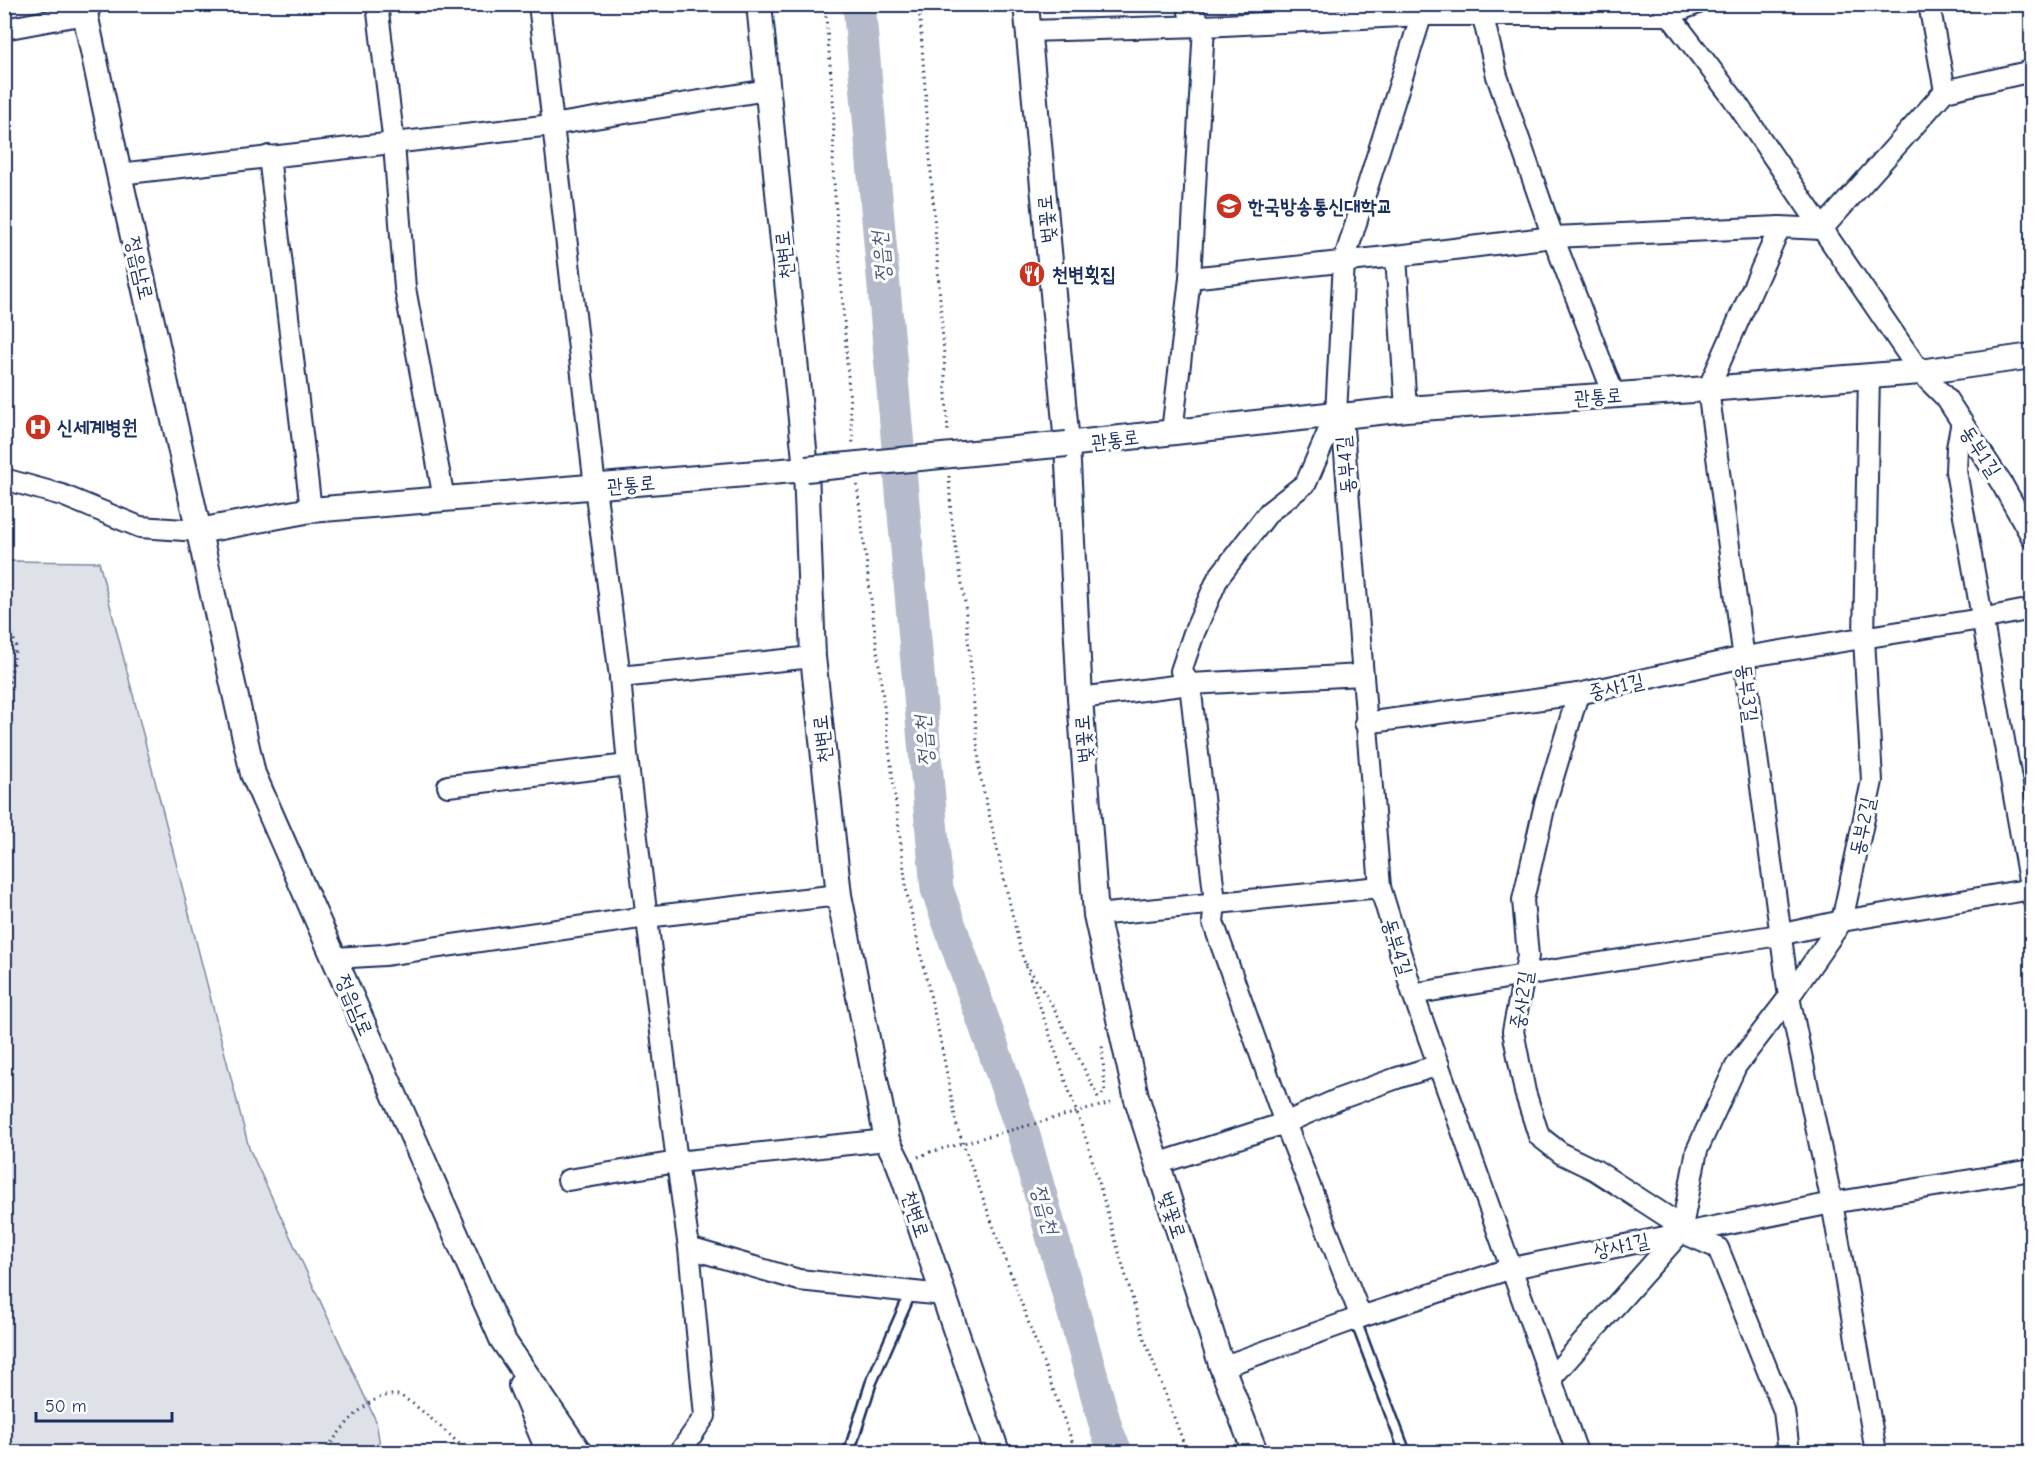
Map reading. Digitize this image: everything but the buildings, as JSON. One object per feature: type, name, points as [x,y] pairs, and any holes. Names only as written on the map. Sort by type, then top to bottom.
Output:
[{"type":"street","points":[[377,4],[394,144],[405,288],[444,499]]},
{"type":"street","points":[[539,4],[595,487],[620,677],[646,916],[676,1162],[689,1248],[705,1416],[680,1452]]},
{"type":"street","name":"천변로","points":[[759,4],[806,469],[813,657],[839,894],[887,1140],[899,1164],[997,1452]]},
{"type":"street","name":"벚꽃로","points":[[1026,4],[1067,444],[1080,698],[1096,915],[1136,1096],[1222,1367],[1255,1452]]},
{"type":"street","points":[[1172,432],[1190,278],[1203,26],[1189,12],[1190,4]]},
{"type":"street","points":[[1028,31],[1203,26],[1423,10],[1664,10],[1696,4]]},
{"type":"street","points":[[1929,4],[1946,90]]},
{"type":"street","points":[[4,29],[87,8]]},
{"type":"street","name":"정읍남로","points":[[87,8],[119,174],[253,774],[502,1339],[579,1452]]},
{"type":"street","points":[[1358,1318],[1213,922],[1215,902],[1190,684],[1181,671],[1194,633],[1218,578],[1269,512],[1306,483],[1339,415],[1344,261],[1423,10]]},
{"type":"street","points":[[1482,10],[1497,76],[1553,237],[1614,395]]},
{"type":"street","name":"동부1길","points":[[1664,10],[1733,98],[1920,372],[1946,398],[2002,484],[2031,537]]},
{"type":"street","points":[[1190,278],[1553,237],[1780,227],[1822,229],[1946,90],[2031,71]]},
{"type":"street","points":[[119,174],[552,124],[766,90]]},
{"type":"street","points":[[269,156],[310,510]]},
{"type":"street","points":[[1708,389],[1780,227]]},
{"type":"street","points":[[1396,256],[1406,409]]},
{"type":"street","name":"관통로","points":[[198,531],[310,510],[806,469],[1406,409],[1920,372],[2031,356]]},
{"type":"street","name":"동부2길","points":[[1681,1233],[1696,1150],[1736,1066],[1789,998],[1842,921],[1872,781],[1864,638],[1869,375]]},
{"type":"street","name":"동부3길","points":[[1708,389],[1779,935],[1789,998],[1832,1203],[1876,1452]]},
{"type":"street","name":"동부4길","points":[[1339,415],[1380,886],[1413,994],[1577,1452]]},
{"type":"street","points":[[1413,994],[1779,935],[1842,921],[2031,892],[1956,471],[1962,421]]},
{"type":"street","points":[[4,479],[62,495],[140,526],[198,531]]},
{"type":"street","name":"중사1길","points":[[1365,723],[1578,694],[1744,657],[2031,609]]},
{"type":"street","points":[[620,677],[813,657]]},
{"type":"street","points":[[1080,698],[1190,684],[1362,675]]},
{"type":"street","name":"중사2길","points":[[1578,694],[1545,804],[1523,900],[1528,956],[1513,1031],[1525,1092],[1539,1136],[1562,1154],[1595,1170],[1669,1218],[1681,1233]]},
{"type":"street","points":[[448,786],[628,765]]},
{"type":"street","points":[[1096,915],[1380,886]]},
{"type":"street","points":[[335,958],[384,955],[646,916],[839,894]]},
{"type":"street","points":[[1157,1164],[1285,1123],[1397,1078],[1439,1065]]},
{"type":"street","points":[[568,1180],[676,1162],[887,1140]]},
{"type":"street","name":"상사1길","points":[[1222,1367],[1358,1318],[1512,1268],[1832,1203],[2031,1170]]},
{"type":"street","points":[[1552,1377],[1681,1233],[1718,1248],[1784,1411],[1790,1452]]},
{"type":"street","points":[[689,1248],[799,1280],[943,1295]]},
{"type":"street","points":[[502,1339],[549,1452]]},
{"type":"lane","points":[[849,1452],[871,1383],[910,1292]]},
{"type":"lane","points":[[1358,1318],[1405,1452]]},
{"type":"path","points":[[825,4],[834,112],[833,168],[853,445]]},
{"type":"path","points":[[920,4],[944,343],[948,436]]},
{"type":"path","points":[[949,470],[951,516],[965,603],[980,774],[1023,960],[1087,1142],[1143,1335],[1187,1452]]},
{"type":"path","points":[[857,481],[907,894],[940,1038],[957,1127],[1076,1452]]},
{"type":"path","points":[[4,605],[16,648],[4,712]]},
{"type":"path","points":[[1023,960],[1054,1008],[1098,1097],[1105,1092],[1102,1040]]},
{"type":"path","points":[[930,1152],[1115,1102]]},
{"type":"path","points":[[324,1452],[353,1414],[385,1395],[399,1395],[433,1420],[468,1452]]},
{"type":"shaded area","points":[[5,561],[99,562],[249,1148],[376,1421],[381,1452],[5,1452]]},
{"type":"waterway","name":"정읍천","points":[[859,4],[937,889],[1024,1136],[1107,1431],[1116,1452]]},
{"type":"place","name":"한국방송통신대학교","points":[[1229,206]]},
{"type":"place","name":"천변횟집","points":[[1032,274]]},
{"type":"place","name":"신세계병원","points":[[38,427]]}]
